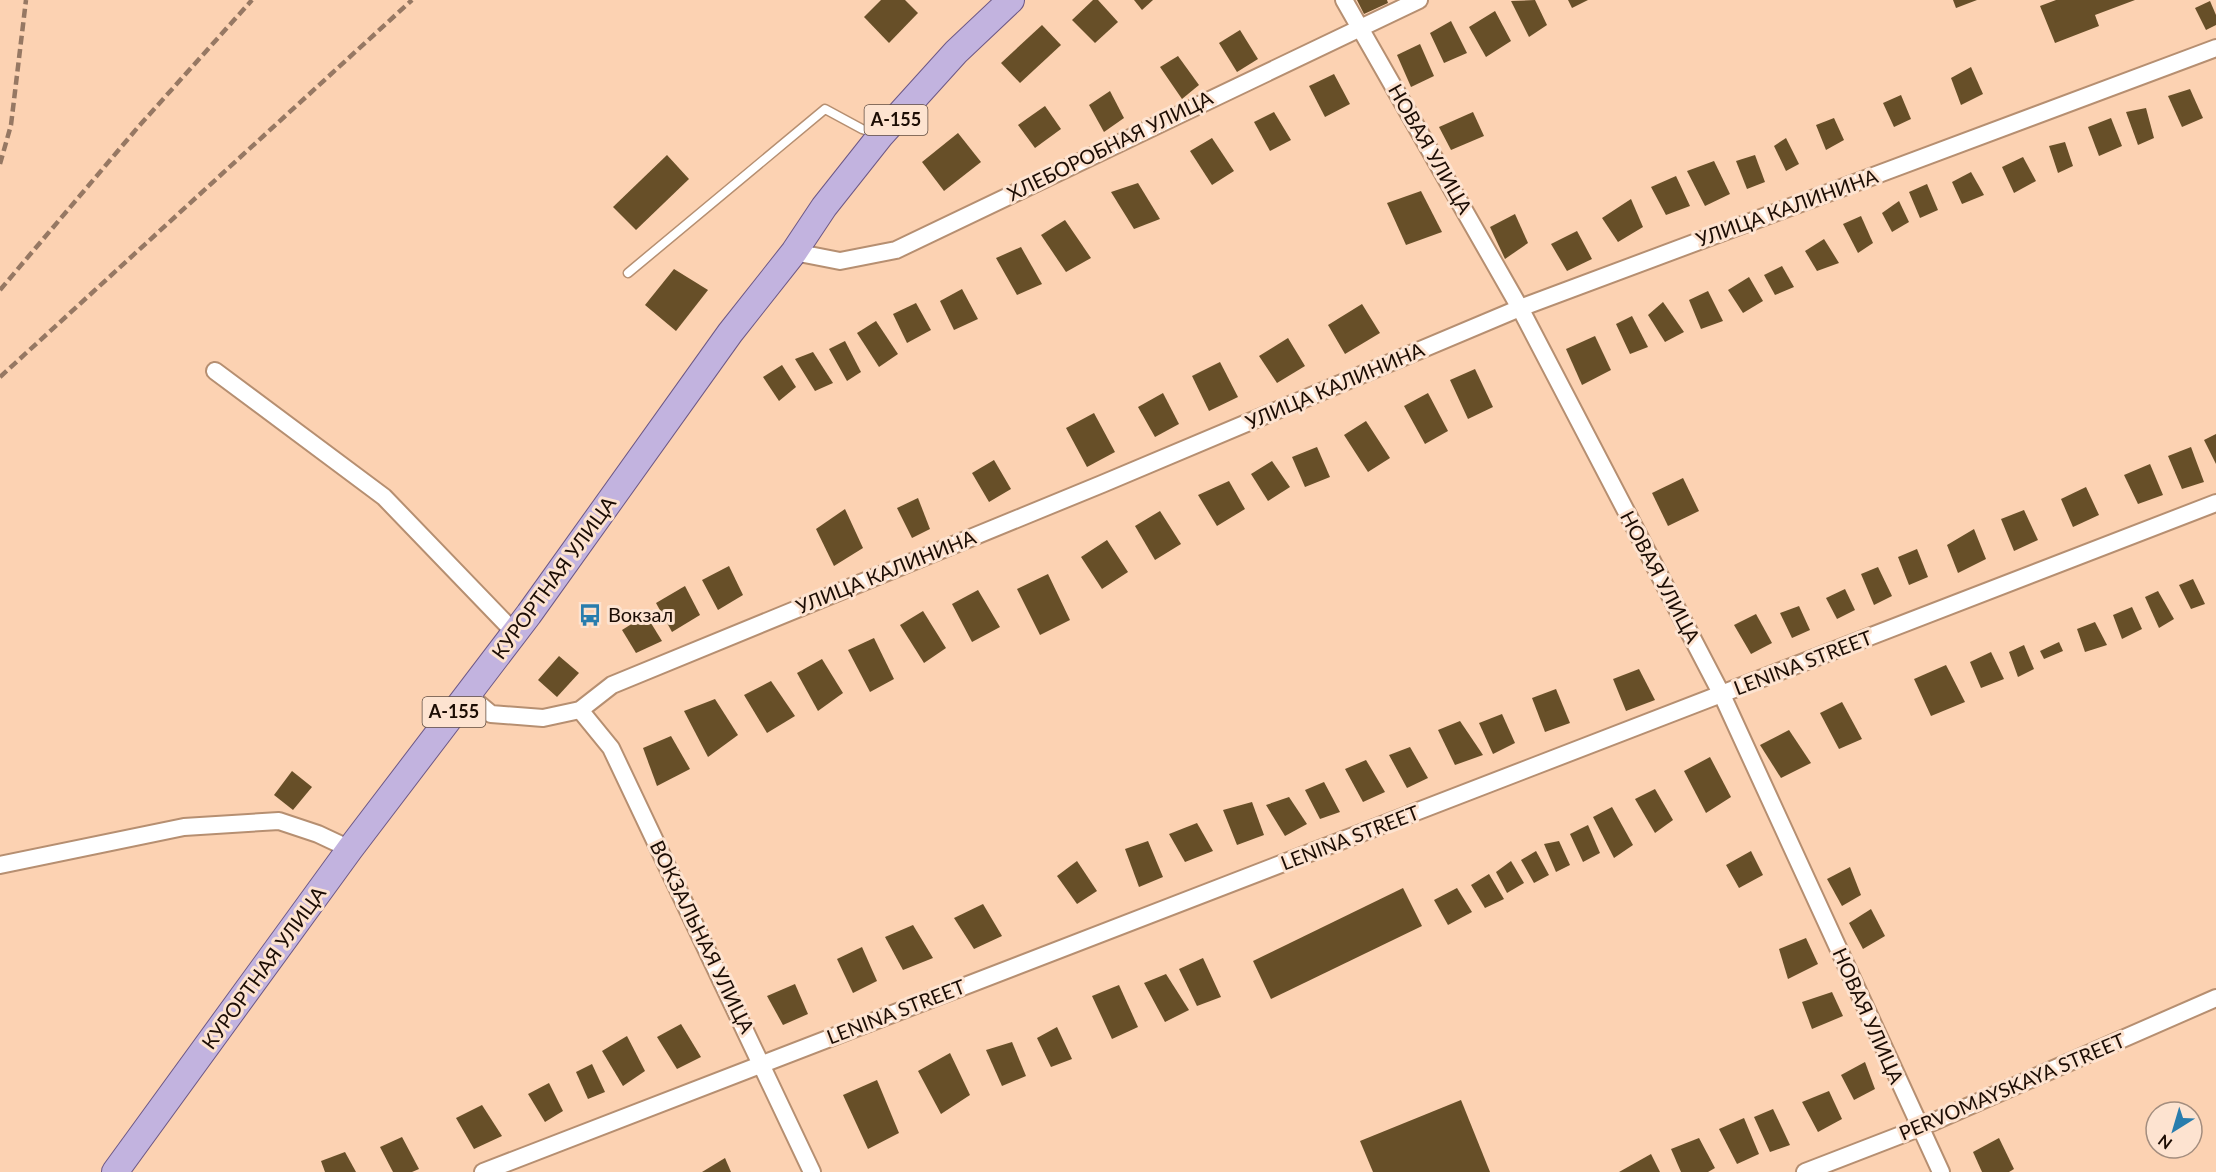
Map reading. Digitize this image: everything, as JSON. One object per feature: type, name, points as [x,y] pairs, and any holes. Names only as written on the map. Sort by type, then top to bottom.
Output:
[{"type":"main road","name":"КУРОРТНАЯ УЛИЦА","points":[[115,1172],[350,849],[515,633],[730,333],[794,252],[824,207],[881,135],[956,52],[1011,0]]},
{"type":"street","name":"НОВАЯ УЛИЦА","points":[[1344,0],[1520,308],[1722,695],[1941,1172]]},
{"type":"street","name":"ХЛЕБОРОБНАЯ УЛИЦА","points":[[794,252],[840,261],[896,250],[1360,26],[1419,0]]},
{"type":"street","name":"УЛИЦА КАЛИНИНА","points":[[467,694],[492,714],[543,718],[580,710],[612,685],[1520,308],[2216,48]]},
{"type":"street","points":[[215,371],[384,497],[515,633]]},
{"type":"street","name":"LENINA STREET","points":[[483,1172],[2216,503]]},
{"type":"street","name":"ВОКЗАЛЬНАЯ УЛИЦА","points":[[580,710],[611,748],[812,1172]]},
{"type":"street","points":[[0,865],[184,827],[279,822],[318,834],[350,849]]},
{"type":"street","name":"PERVOMAYSKAYA STREET","points":[[1805,1172],[1919,1128],[2216,998]]},
{"type":"lane","points":[[628,273],[825,109],[862,129],[881,135]]},
{"type":"building","points":[[881,0],[905,0],[918,13],[889,43],[864,17]]},
{"type":"building","points":[[1093,0],[1098,0],[1118,22],[1095,43],[1072,20]]},
{"type":"building","points":[[1134,0],[1153,0],[1142,10]]},
{"type":"building","points":[[1357,0],[1387,0],[1388,3],[1364,14]]},
{"type":"building","points":[[1535,0],[1547,25],[1529,37],[1511,1]]},
{"type":"building","points":[[1568,0],[1588,0],[1572,8]]},
{"type":"building","points":[[1953,0],[1977,0],[1956,8]]},
{"type":"building","points":[[2056,0],[2135,0],[2095,15],[2099,26],[2055,43],[2040,6]]},
{"type":"building","points":[[2210,1],[2216,15],[2216,25],[2206,30],[2195,8]]},
{"type":"building","points":[[1495,11],[1511,41],[1486,57],[1469,27]]},
{"type":"building","points":[[1451,21],[1467,53],[1444,63],[1430,33]]},
{"type":"building","points":[[1042,25],[1061,45],[1020,83],[1001,63]]},
{"type":"building","points":[[1240,30],[1258,59],[1237,72],[1219,43]]},
{"type":"building","points":[[1420,44],[1434,76],[1411,87],[1397,55]]},
{"type":"building","points":[[1178,56],[1199,85],[1182,99],[1160,67]]},
{"type":"building","points":[[1971,67],[1983,94],[1961,105],[1951,78]]},
{"type":"building","points":[[1334,74],[1350,104],[1325,117],[1309,86]]},
{"type":"building","points":[[2190,89],[2203,118],[2182,127],[2168,96]]},
{"type":"building","points":[[1110,91],[1124,118],[1104,132],[1089,105]]},
{"type":"building","points":[[1901,95],[1911,119],[1894,127],[1883,103]]},
{"type":"building","points":[[1045,106],[1061,129],[1035,148],[1018,125]]},
{"type":"building","points":[[2146,108],[2154,138],[2138,145],[2126,112]]},
{"type":"building","points":[[1274,112],[1291,140],[1270,151],[1254,122]]},
{"type":"building","points":[[1473,112],[1484,136],[1451,150],[1439,127]]},
{"type":"building","points":[[1834,118],[1844,140],[1826,150],[1816,125]]},
{"type":"building","points":[[2111,118],[2122,146],[2099,156],[2088,127]]},
{"type":"building","points":[[958,133],[981,162],[944,191],[922,162]]},
{"type":"building","points":[[1212,138],[1234,171],[1212,185],[1190,151]]},
{"type":"building","points":[[1786,138],[1799,164],[1786,171],[1774,146]]},
{"type":"building","points":[[2065,142],[2073,166],[2058,173],[2049,146]]},
{"type":"building","points":[[667,155],[689,179],[636,230],[613,207]]},
{"type":"building","points":[[1755,155],[1765,182],[1747,189],[1736,161]]},
{"type":"building","points":[[2023,157],[2036,181],[2014,193],[2002,167]]},
{"type":"building","points":[[1714,161],[1730,194],[1705,206],[1687,171]]},
{"type":"building","points":[[1971,172],[1984,195],[1962,204],[1952,182]]},
{"type":"building","points":[[1676,176],[1690,206],[1666,215],[1651,187]]},
{"type":"building","points":[[1138,183],[1160,219],[1134,229],[1111,192]]},
{"type":"building","points":[[1927,184],[1938,210],[1920,218],[1909,192]]},
{"type":"building","points":[[1421,191],[1442,232],[1406,245],[1387,203]]},
{"type":"building","points":[[1631,199],[1643,227],[1618,242],[1602,218]]},
{"type":"building","points":[[1899,201],[1909,222],[1892,232],[1882,213]]},
{"type":"building","points":[[1515,214],[1528,243],[1505,259],[1490,227]]},
{"type":"building","points":[[1861,216],[1873,243],[1858,253],[1843,224]]},
{"type":"building","points":[[1065,220],[1091,258],[1066,272],[1041,235]]},
{"type":"building","points":[[1577,231],[1592,259],[1567,271],[1551,244]]},
{"type":"building","points":[[1824,239],[1839,263],[1817,271],[1805,251]]},
{"type":"building","points":[[1021,247],[1042,284],[1017,295],[996,258]]},
{"type":"building","points":[[1782,266],[1794,287],[1775,295],[1764,275]]},
{"type":"building","points":[[674,269],[708,290],[676,331],[645,305]]},
{"type":"building","points":[[1749,277],[1763,301],[1743,313],[1728,290]]},
{"type":"building","points":[[962,289],[978,319],[954,330],[940,301]]},
{"type":"building","points":[[1708,291],[1723,321],[1701,329],[1689,300]]},
{"type":"building","points":[[1663,302],[1684,332],[1665,342],[1648,315]]},
{"type":"building","points":[[916,303],[931,330],[907,343],[893,314]]},
{"type":"building","points":[[1362,304],[1380,333],[1345,354],[1328,325]]},
{"type":"building","points":[[1632,316],[1648,347],[1630,354],[1616,324]]},
{"type":"building","points":[[876,321],[898,354],[879,367],[857,333]]},
{"type":"building","points":[[1595,336],[1611,370],[1582,385],[1566,349]]},
{"type":"building","points":[[1288,338],[1305,366],[1277,383],[1259,356]]},
{"type":"building","points":[[845,341],[861,372],[847,381],[829,349]]},
{"type":"building","points":[[813,352],[833,383],[815,391],[795,359]]},
{"type":"building","points":[[1220,362],[1238,397],[1209,411],[1192,376]]},
{"type":"building","points":[[782,365],[796,387],[779,401],[763,377]]},
{"type":"building","points":[[1475,369],[1493,407],[1468,419],[1450,380]]},
{"type":"building","points":[[1163,393],[1179,424],[1155,437],[1138,407]]},
{"type":"building","points":[[1428,393],[1448,431],[1425,444],[1404,406]]},
{"type":"building","points":[[1094,413],[1115,452],[1087,467],[1066,428]]},
{"type":"building","points":[[1366,421],[1390,458],[1368,472],[1344,435]]},
{"type":"building","points":[[2216,434],[2216,464],[2204,440]]},
{"type":"building","points":[[1317,447],[1330,477],[1305,487],[1292,457]]},
{"type":"building","points":[[2191,447],[2204,482],[2182,489],[2168,456]]},
{"type":"building","points":[[994,460],[1011,489],[989,502],[972,473]]},
{"type":"building","points":[[1272,461],[1290,487],[1268,501],[1251,474]]},
{"type":"building","points":[[2150,464],[2163,495],[2138,504],[2124,475]]},
{"type":"building","points":[[1683,478],[1699,511],[1668,526],[1652,493]]},
{"type":"building","points":[[1229,481],[1245,509],[1217,526],[1198,495]]},
{"type":"building","points":[[2086,487],[2099,515],[2073,527],[2061,499]]},
{"type":"building","points":[[918,498],[930,529],[912,538],[897,508]]},
{"type":"building","points":[[845,509],[863,548],[834,566],[816,529]]},
{"type":"building","points":[[2024,510],[2038,540],[2014,551],[2001,519]]},
{"type":"building","points":[[1160,511],[1181,544],[1155,560],[1135,526]]},
{"type":"building","points":[[1974,529],[1986,559],[1958,573],[1947,545]]},
{"type":"building","points":[[1107,540],[1128,572],[1102,589],[1081,557]]},
{"type":"building","points":[[1917,549],[1928,577],[1909,585],[1898,557]]},
{"type":"building","points":[[729,566],[743,595],[718,610],[702,580]]},
{"type":"building","points":[[1878,567],[1892,596],[1874,605],[1861,574]]},
{"type":"building","points":[[1048,574],[1070,620],[1040,635],[1017,589]]},
{"type":"building","points":[[2193,579],[2205,604],[2191,609],[2179,585]]},
{"type":"building","points":[[685,586],[700,615],[672,632],[656,603]]},
{"type":"building","points":[[1845,589],[1855,610],[1837,619],[1826,598]]},
{"type":"building","points":[[978,590],[1000,627],[972,642],[952,604]]},
{"type":"building","points":[[2158,591],[2174,619],[2159,628],[2145,597]]},
{"type":"building","points":[[1799,606],[1810,630],[1792,638],[1780,613]]},
{"type":"building","points":[[2132,607],[2142,629],[2122,639],[2113,615]]},
{"type":"building","points":[[923,611],[946,648],[924,663],[900,625]]},
{"type":"building","points":[[1756,614],[1772,643],[1751,654],[1734,625]]},
{"type":"building","points":[[646,615],[662,641],[636,653],[622,630]]},
{"type":"building","points":[[2095,622],[2107,645],[2085,652],[2077,629]]},
{"type":"building","points":[[874,638],[894,679],[870,692],[848,650]]},
{"type":"building","points":[[2059,642],[2063,651],[2044,659],[2040,651]]},
{"type":"building","points":[[2024,645],[2034,669],[2018,677],[2009,652]]},
{"type":"building","points":[[1991,652],[2004,679],[1981,688],[1970,662]]},
{"type":"building","points":[[559,656],[579,673],[557,697],[538,680]]},
{"type":"building","points":[[822,659],[843,693],[818,711],[797,673]]},
{"type":"building","points":[[1946,665],[1965,702],[1931,716],[1914,679]]},
{"type":"building","points":[[1639,669],[1655,700],[1626,711],[1613,679]]},
{"type":"building","points":[[771,681],[795,716],[767,733],[744,695]]},
{"type":"building","points":[[1556,689],[1570,723],[1545,732],[1532,698]]},
{"type":"building","points":[[715,699],[738,735],[708,757],[684,711]]},
{"type":"building","points":[[1842,702],[1862,739],[1839,749],[1820,713]]},
{"type":"building","points":[[1502,714],[1515,743],[1493,754],[1479,723]]},
{"type":"building","points":[[1460,721],[1483,755],[1455,765],[1438,730]]},
{"type":"building","points":[[1789,730],[1811,763],[1781,778],[1760,745]]},
{"type":"building","points":[[671,736],[690,769],[657,786],[643,748]]},
{"type":"building","points":[[1410,747],[1428,778],[1407,788],[1389,755]]},
{"type":"building","points":[[1710,757],[1731,797],[1706,813],[1684,771]]},
{"type":"building","points":[[1366,760],[1385,792],[1363,802],[1345,769]]},
{"type":"building","points":[[292,771],[312,787],[293,810],[274,795]]},
{"type":"building","points":[[1324,782],[1340,812],[1320,819],[1305,790]]},
{"type":"building","points":[[1655,789],[1673,820],[1655,833],[1635,799]]},
{"type":"building","points":[[1289,797],[1307,824],[1285,836],[1266,805]]},
{"type":"building","points":[[1252,802],[1264,835],[1237,845],[1223,810]]},
{"type":"building","points":[[1612,807],[1633,845],[1614,858],[1593,817]]},
{"type":"building","points":[[1197,823],[1213,851],[1185,862],[1169,834]]},
{"type":"building","points":[[1588,825],[1600,853],[1583,862],[1570,834]]},
{"type":"building","points":[[1148,841],[1163,877],[1139,887],[1125,849]]},
{"type":"building","points":[[1559,841],[1570,865],[1556,872],[1544,844]]},
{"type":"building","points":[[1536,851],[1549,875],[1534,883],[1521,860]]},
{"type":"building","points":[[1751,851],[1763,875],[1739,888],[1726,865]]},
{"type":"building","points":[[1077,861],[1097,891],[1077,904],[1057,876]]},
{"type":"building","points":[[1511,861],[1524,883],[1507,893],[1496,872]]},
{"type":"building","points":[[1850,867],[1861,895],[1842,906],[1827,879]]},
{"type":"building","points":[[1489,874],[1504,899],[1485,908],[1471,885]]},
{"type":"building","points":[[1403,888],[1422,926],[1271,999],[1253,961]]},
{"type":"building","points":[[1457,888],[1472,912],[1448,925],[1434,900]]},
{"type":"building","points":[[983,904],[1002,936],[974,949],[954,918]]},
{"type":"building","points":[[1871,909],[1885,936],[1863,949],[1849,923]]},
{"type":"building","points":[[913,925],[933,958],[903,970],[885,937]]},
{"type":"building","points":[[1806,938],[1818,964],[1788,979],[1779,949]]},
{"type":"building","points":[[862,947],[877,981],[853,993],[837,959]]},
{"type":"building","points":[[1203,958],[1221,997],[1197,1006],[1179,969]]},
{"type":"building","points":[[1166,974],[1189,1010],[1165,1022],[1144,983]]},
{"type":"building","points":[[795,984],[808,1014],[783,1025],[767,996]]},
{"type":"building","points":[[1119,985],[1138,1027],[1112,1039],[1092,996]]},
{"type":"building","points":[[1832,992],[1843,1016],[1812,1029],[1802,1002]]},
{"type":"building","points":[[681,1024],[701,1057],[677,1069],[657,1037]]},
{"type":"building","points":[[1057,1027],[1072,1059],[1051,1067],[1037,1038]]},
{"type":"building","points":[[627,1036],[645,1071],[623,1086],[602,1051]]},
{"type":"building","points":[[1012,1042],[1026,1076],[1002,1086],[986,1050]]},
{"type":"building","points":[[950,1053],[970,1095],[941,1114],[918,1071]]},
{"type":"building","points":[[1865,1062],[1875,1089],[1854,1100],[1841,1075]]},
{"type":"building","points":[[592,1064],[605,1092],[588,1099],[576,1072]]},
{"type":"building","points":[[877,1080],[899,1133],[868,1149],[843,1095]]},
{"type":"building","points":[[549,1083],[563,1111],[545,1122],[528,1094]]},
{"type":"building","points":[[1829,1091],[1842,1119],[1818,1132],[1802,1102]]},
{"type":"building","points":[[1461,1100],[1490,1172],[1373,1172],[1360,1141]]},
{"type":"building","points":[[482,1105],[502,1136],[474,1149],[456,1118]]},
{"type":"building","points":[[1773,1109],[1790,1145],[1770,1152],[1754,1117]]},
{"type":"building","points":[[1744,1118],[1759,1154],[1737,1164],[1719,1129]]},
{"type":"building","points":[[402,1137],[419,1169],[412,1172],[393,1172],[380,1147]]},
{"type":"building","points":[[1699,1138],[1715,1168],[1708,1172],[1681,1172],[1671,1149]]},
{"type":"building","points":[[1999,1138],[2014,1169],[2009,1172],[1982,1172],[1973,1152]]},
{"type":"building","points":[[345,1152],[356,1172],[325,1172],[321,1161]]},
{"type":"building","points":[[1651,1154],[1660,1172],[1619,1172]]},
{"type":"building","points":[[725,1158],[731,1172],[702,1172]]},
{"type":"railway","points":[[0,164],[11,125],[26,0]]},
{"type":"railway","points":[[0,290],[139,126],[252,0]]},
{"type":"railway","points":[[0,377],[412,0]]},
{"type":"place","name":"Вокзал","points":[[590,615]]}]
